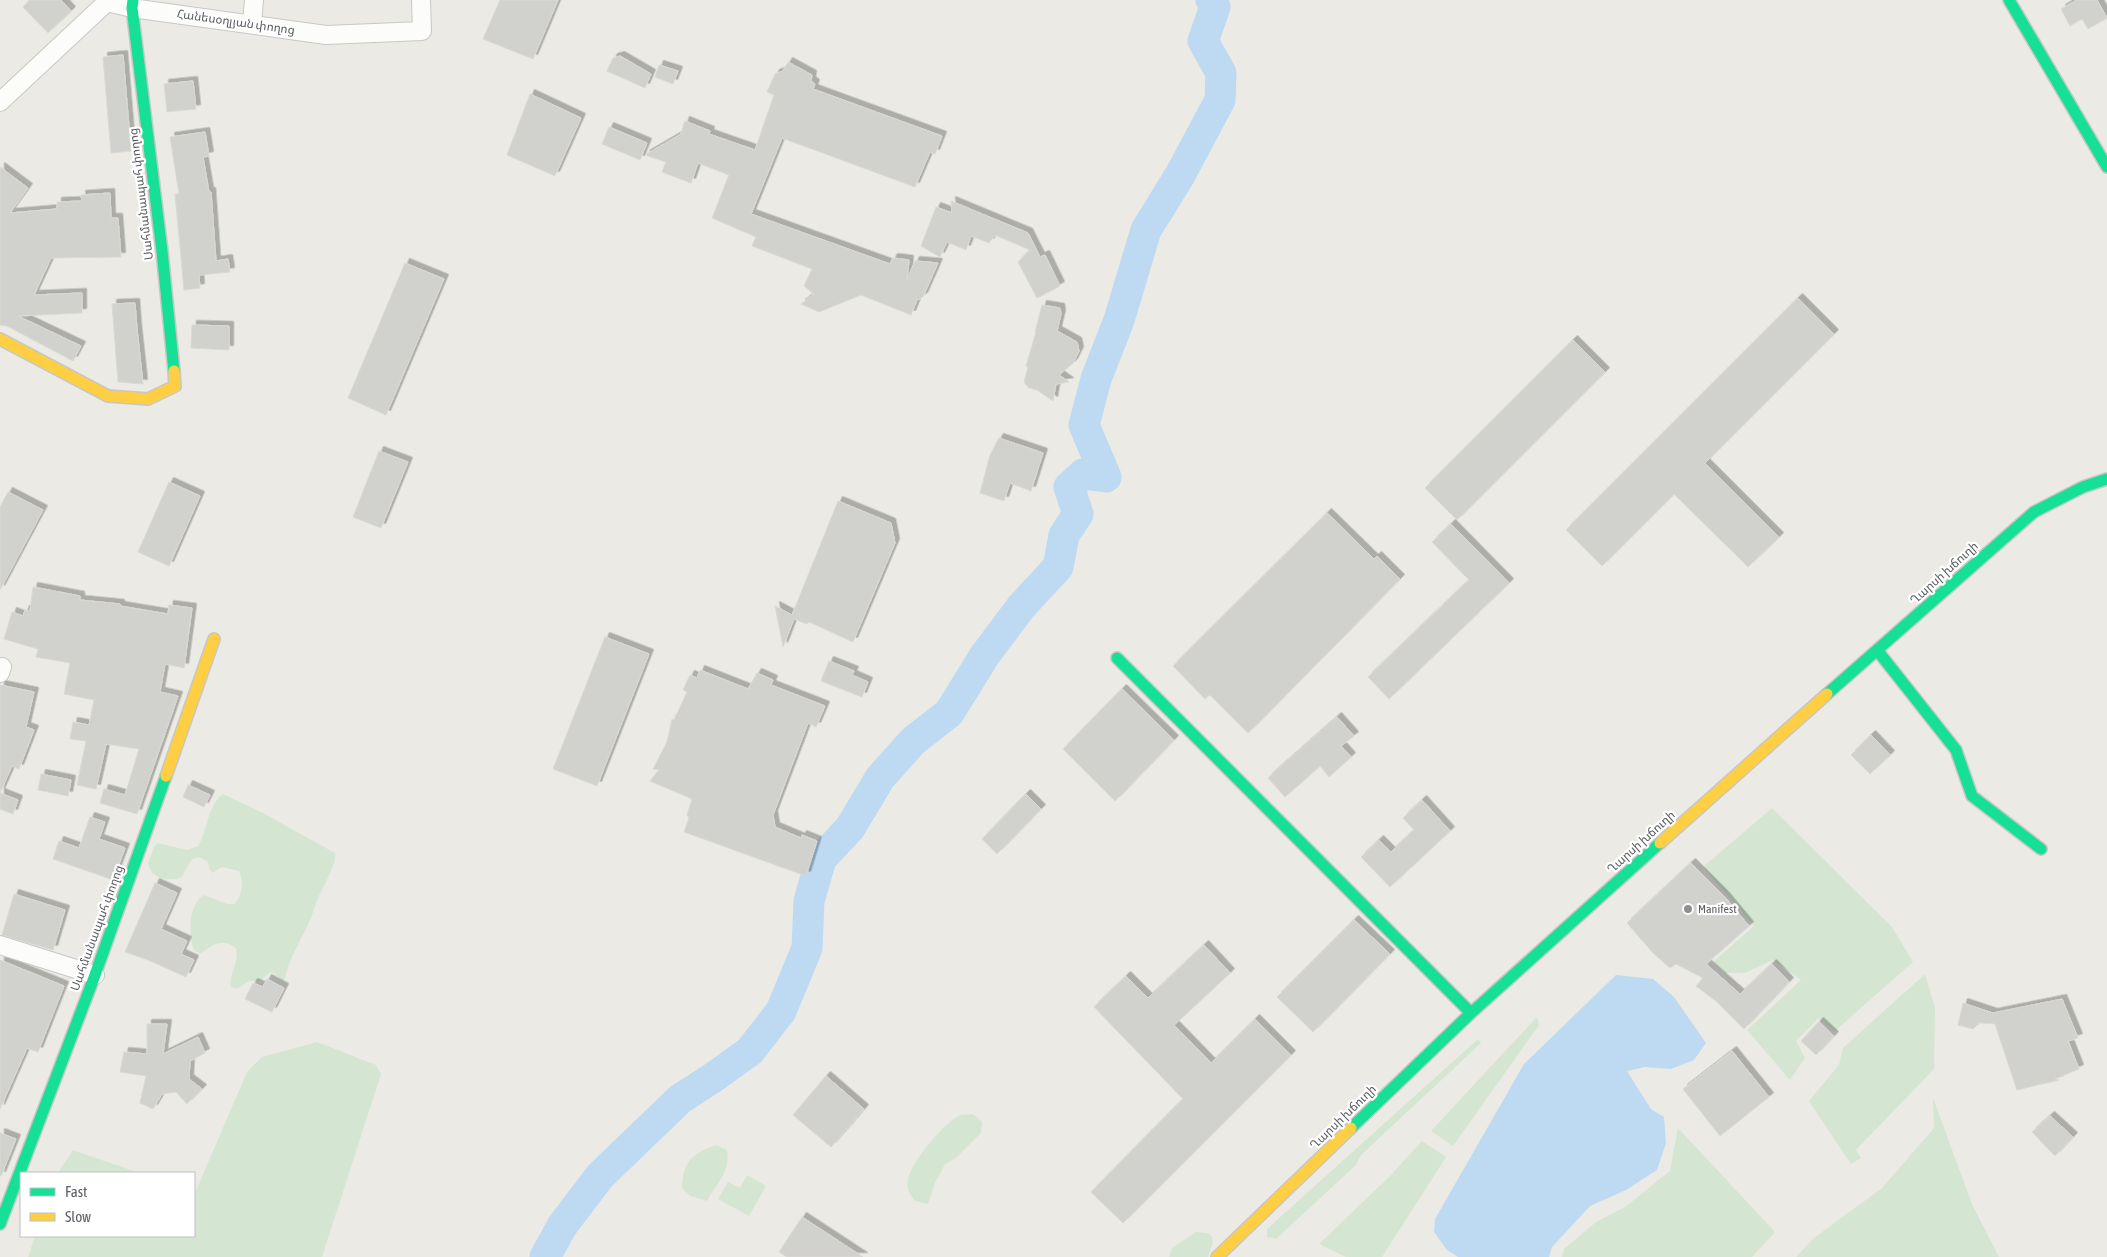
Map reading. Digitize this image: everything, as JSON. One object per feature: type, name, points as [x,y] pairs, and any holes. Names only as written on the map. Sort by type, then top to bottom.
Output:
[{"type":"street","points":[[252,24],[254,0]]},
{"type":"street","name":"Հանեսօղլյան փողոց","points":[[0,102],[107,2],[132,4],[326,35],[422,31],[421,0]]},
{"type":"street","points":[[2009,0],[2107,167]]},
{"type":"street","name":"Սահմանապահ փողոց","points":[[0,339],[108,396],[148,399],[175,386],[162,251],[132,4]]},
{"type":"street","name":"Ղարսի խճուղի","points":[[1217,1257],[1471,1013],[1750,761],[2034,512],[2084,487],[2107,479]]},
{"type":"street","name":"Սահմանապահ փողոց","points":[[0,1224],[95,975],[214,639]]},
{"type":"street","points":[[1877,650],[1956,750],[1972,796],[2041,849]]},
{"type":"street","points":[[1118,658],[1471,1013]]},
{"type":"street","points":[[0,945],[95,975]]},
{"type":"green space","points":[[223,794],[263,813],[335,853],[332,868],[311,918],[292,956],[284,982],[274,973],[269,973],[260,981],[249,981],[237,989],[231,987],[231,977],[237,953],[236,948],[222,943],[213,945],[200,954],[194,950],[190,928],[195,905],[204,895],[227,904],[234,904],[242,888],[239,871],[222,867],[212,873],[208,862],[197,858],[191,861],[180,878],[168,879],[154,874],[148,864],[154,847],[158,843],[187,850],[198,846],[211,811]]},
{"type":"green space","points":[[1772,808],[1892,927],[1913,962],[1835,1031],[1819,1018],[1796,1041],[1805,1058],[1790,1080],[1747,1030],[1801,980],[1773,960],[1745,973],[1725,973],[1713,962],[1754,926],[1703,867]]},
{"type":"green space","points":[[1925,974],[1935,1008],[1934,1069],[1856,1150],[1861,1158],[1851,1164],[1809,1101],[1839,1065],[1843,1048]]},
{"type":"green space","points":[[1537,1017],[1539,1025],[1453,1146],[1431,1131]]},
{"type":"green space","points":[[1478,1039],[1481,1043],[1361,1155],[1356,1165],[1276,1239],[1267,1237],[1267,1229]]},
{"type":"green space","points":[[317,1042],[376,1065],[381,1074],[322,1257],[28,1257],[35,1237],[195,1237],[195,1193],[247,1072],[262,1057]]},
{"type":"green space","points":[[1933,1098],[1972,1204],[1999,1257],[1796,1257],[1814,1238],[1882,1188],[1934,1128]]},
{"type":"green space","points":[[973,1114],[982,1122],[981,1133],[956,1158],[945,1164],[935,1183],[928,1204],[915,1201],[909,1191],[908,1183],[910,1173],[921,1154],[946,1125],[961,1115]]},
{"type":"green space","points":[[1678,1128],[1775,1232],[1752,1257],[1562,1257],[1564,1249],[1596,1222],[1625,1207],[1670,1171]]},
{"type":"green space","points":[[1422,1141],[1446,1157],[1382,1257],[1346,1257],[1319,1244],[1390,1176]]},
{"type":"green space","points":[[716,1145],[727,1150],[727,1164],[722,1177],[707,1201],[690,1196],[682,1188],[684,1171],[687,1165],[695,1155]]},
{"type":"green space","points":[[73,1150],[136,1172],[59,1172]]},
{"type":"green space","points":[[747,1175],[766,1186],[749,1216],[718,1199],[728,1182],[740,1188]]},
{"type":"green space","points":[[1196,1232],[1208,1233],[1212,1236],[1213,1243],[1208,1257],[1169,1257],[1172,1248]]},
{"type":"water","points":[[1616,975],[1653,979],[1674,997],[1706,1043],[1694,1060],[1671,1069],[1645,1067],[1627,1071],[1651,1109],[1664,1117],[1666,1143],[1657,1170],[1626,1190],[1590,1206],[1552,1247],[1549,1257],[1458,1257],[1447,1250],[1434,1232],[1435,1219],[1524,1064]]},
{"type":"building","points":[[30,0],[61,0],[71,11],[48,33],[23,7]]},
{"type":"building","points":[[500,0],[558,0],[533,59],[483,39]]},
{"type":"building","points":[[2077,0],[2097,0],[2107,18],[2088,29],[2082,19],[2070,26],[2061,9]]},
{"type":"building","points":[[123,55],[131,151],[111,153],[103,57]]},
{"type":"building","points":[[620,56],[651,74],[645,88],[607,71],[613,58]]},
{"type":"building","points":[[788,62],[812,75],[811,81],[815,84],[813,89],[942,136],[935,154],[930,152],[915,187],[782,138],[751,214],[890,264],[893,258],[909,260],[907,280],[915,261],[938,263],[923,297],[917,300],[911,315],[861,295],[819,312],[801,304],[814,294],[804,286],[812,269],[752,246],[756,237],[712,218],[729,175],[698,163],[691,183],[662,172],[666,162],[645,155],[681,134],[685,121],[710,131],[709,134],[755,150],[774,95],[767,92],[775,74],[783,71]]},
{"type":"building","points":[[659,65],[678,71],[673,84],[655,77]]},
{"type":"building","points":[[193,81],[196,109],[167,112],[164,84]]},
{"type":"building","points":[[530,94],[581,118],[555,176],[507,155]]},
{"type":"building","points":[[609,127],[647,143],[640,160],[602,144]]},
{"type":"building","points":[[205,132],[209,156],[203,157],[209,192],[211,192],[216,261],[228,259],[230,272],[199,275],[200,288],[184,290],[175,194],[179,194],[170,137]]},
{"type":"building","points":[[0,167],[28,188],[10,213],[57,209],[57,202],[82,201],[81,195],[110,193],[111,218],[118,218],[121,257],[51,258],[34,295],[82,293],[82,313],[18,316],[81,346],[73,361],[7,326],[0,325]]},
{"type":"building","points":[[951,201],[1028,233],[1040,257],[1045,255],[1060,286],[1037,298],[1018,262],[1030,250],[995,235],[989,243],[971,236],[966,250],[947,242],[940,257],[921,246],[936,207],[952,213]]},
{"type":"building","points":[[405,263],[444,279],[386,415],[348,398]]},
{"type":"building","points":[[1798,298],[1834,334],[1705,463],[1779,537],[1748,567],[1674,494],[1602,566],[1566,530]]},
{"type":"building","points":[[135,303],[143,384],[118,382],[112,304]]},
{"type":"building","points":[[1042,305],[1060,308],[1061,314],[1057,331],[1077,342],[1079,351],[1073,363],[1059,375],[1069,382],[1056,384],[1053,401],[1037,390],[1029,388],[1024,382],[1028,367],[1026,366]]},
{"type":"building","points":[[192,325],[229,326],[229,350],[191,348]]},
{"type":"building","points":[[1573,340],[1605,372],[1457,520],[1425,488]]},
{"type":"building","points":[[999,438],[1043,453],[1031,491],[1010,483],[1004,501],[980,493],[990,455]]},
{"type":"building","points":[[379,451],[408,462],[381,528],[353,517]]},
{"type":"building","points":[[169,482],[200,496],[169,566],[138,552]]},
{"type":"building","points":[[8,492],[43,510],[0,590],[0,507]]},
{"type":"building","points":[[838,501],[891,523],[895,543],[853,642],[809,622],[807,624],[794,619],[783,647],[775,606],[792,615]]},
{"type":"building","points":[[1327,513],[1374,559],[1377,556],[1400,579],[1248,733],[1210,695],[1205,699],[1173,666]]},
{"type":"building","points":[[1451,524],[1509,583],[1389,699],[1368,677],[1469,580],[1432,542]]},
{"type":"building","points":[[33,587],[80,596],[80,600],[120,604],[120,606],[168,614],[169,605],[192,608],[184,668],[165,664],[160,692],[178,696],[137,814],[100,803],[104,789],[125,795],[139,749],[106,744],[96,789],[77,785],[86,741],[70,739],[73,722],[89,725],[94,700],[64,694],[70,663],[36,657],[38,649],[4,639],[12,612],[23,616],[25,610],[30,611]]},
{"type":"building","points":[[605,637],[649,654],[597,786],[553,769]]},
{"type":"building","points":[[829,661],[854,671],[852,675],[868,682],[862,697],[821,681]]},
{"type":"building","points":[[700,670],[748,689],[757,673],[773,680],[771,685],[825,706],[816,727],[808,723],[773,815],[775,827],[801,838],[802,835],[817,841],[806,876],[684,832],[689,818],[687,815],[692,799],[650,781],[659,770],[653,769],[667,742],[672,719],[674,720],[687,692],[683,690],[690,675],[697,678]]},
{"type":"building","points":[[0,685],[34,692],[26,727],[34,730],[19,769],[12,766],[0,793]]},
{"type":"building","points":[[1122,689],[1174,740],[1115,801],[1063,749]]},
{"type":"building","points":[[1337,717],[1354,736],[1341,746],[1351,757],[1329,777],[1320,766],[1285,797],[1268,778]]},
{"type":"building","points":[[1871,735],[1890,755],[1870,774],[1851,755]]},
{"type":"building","points":[[41,774],[71,780],[68,796],[38,790]]},
{"type":"building","points":[[188,785],[210,795],[204,807],[183,797]]},
{"type":"building","points":[[0,793],[18,800],[13,814],[0,809]]},
{"type":"building","points":[[1026,794],[1041,809],[997,854],[982,839]]},
{"type":"building","points":[[1422,800],[1450,831],[1390,887],[1361,857],[1379,840],[1391,852],[1414,830],[1403,818]]},
{"type":"building","points":[[90,817],[105,822],[99,839],[125,848],[113,880],[53,859],[59,841],[79,848]]},
{"type":"building","name":"Manifest","points":[[1691,863],[1724,896],[1749,926],[1706,964],[1740,994],[1772,964],[1789,982],[1744,1029],[1717,1002],[1696,986],[1703,978],[1676,964],[1670,968],[1653,953],[1627,923]]},
{"type":"building","points":[[155,883],[177,893],[161,929],[187,941],[181,954],[194,960],[186,977],[125,952]]},
{"type":"building","points":[[14,894],[65,910],[53,950],[2,935]]},
{"type":"building","points":[[1354,920],[1390,954],[1313,1032],[1277,997]]},
{"type":"building","points":[[1204,945],[1230,973],[1174,1025],[1211,1063],[1255,1019],[1291,1055],[1123,1223],[1091,1192],[1183,1099],[1094,1007],[1126,976],[1148,998]]},
{"type":"building","points":[[0,960],[64,986],[38,1052],[27,1048],[0,1109]]},
{"type":"building","points":[[267,979],[284,988],[272,1012],[245,999],[253,983],[263,987]]},
{"type":"building","points":[[2062,999],[2078,1038],[2068,1041],[2079,1069],[2055,1079],[2059,1080],[2017,1090],[1995,1024],[1979,1023],[1973,1029],[1958,1025],[1963,1003],[1993,1013]]},
{"type":"building","points":[[1819,1022],[1834,1036],[1816,1055],[1801,1041]]},
{"type":"building","points":[[147,1024],[167,1024],[163,1054],[198,1037],[205,1053],[190,1061],[189,1079],[202,1089],[187,1104],[176,1092],[162,1094],[153,1109],[140,1103],[146,1076],[120,1072],[124,1052],[147,1054]]},
{"type":"building","points":[[1732,1051],[1769,1097],[1720,1136],[1683,1089]]},
{"type":"building","points":[[826,1076],[864,1109],[831,1147],[793,1115]]},
{"type":"building","points":[[2050,1116],[2073,1137],[2055,1156],[2032,1132]]},
{"type":"building","points":[[0,1133],[16,1139],[1,1176],[0,1176]]},
{"type":"building","points":[[802,1217],[863,1257],[787,1257],[779,1252]]},
{"type":"waterway","points":[[545,1257],[562,1226],[600,1176],[680,1099],[750,1051],[781,1011],[807,948],[809,901],[821,859],[850,828],[880,778],[913,741],[949,713],[985,655],[1021,607],[1058,567],[1064,535],[1078,514],[1069,487],[1083,474],[1106,477],[1084,425],[1096,379],[1119,320],[1146,230],[1180,175],[1220,100],[1221,73],[1203,41],[1215,7],[1211,0]]},
{"type":"traffic: fast","points":[[133,0],[132,8],[162,251],[174,371]]},
{"type":"traffic: fast","points":[[2009,0],[2107,167]]},
{"type":"traffic: fast","points":[[1827,694],[2034,512],[2083,487],[2107,479]]},
{"type":"traffic: fast","points":[[1877,650],[1956,750],[1972,796],[2041,849]]},
{"type":"traffic: fast","points":[[1117,658],[1471,1013]]},
{"type":"traffic: fast","points":[[0,1224],[95,975],[166,776]]},
{"type":"traffic: fast","points":[[1351,1128],[1471,1013],[1660,843]]},
{"type":"traffic: slow","points":[[0,339],[108,396],[148,399],[175,386],[174,371]]},
{"type":"traffic: slow","points":[[166,776],[214,639]]},
{"type":"traffic: slow","points":[[1660,843],[1827,694]]},
{"type":"traffic: slow","points":[[1217,1257],[1351,1128]]},
{"type":"place","name":"Manifest","points":[[1688,909]]}]
